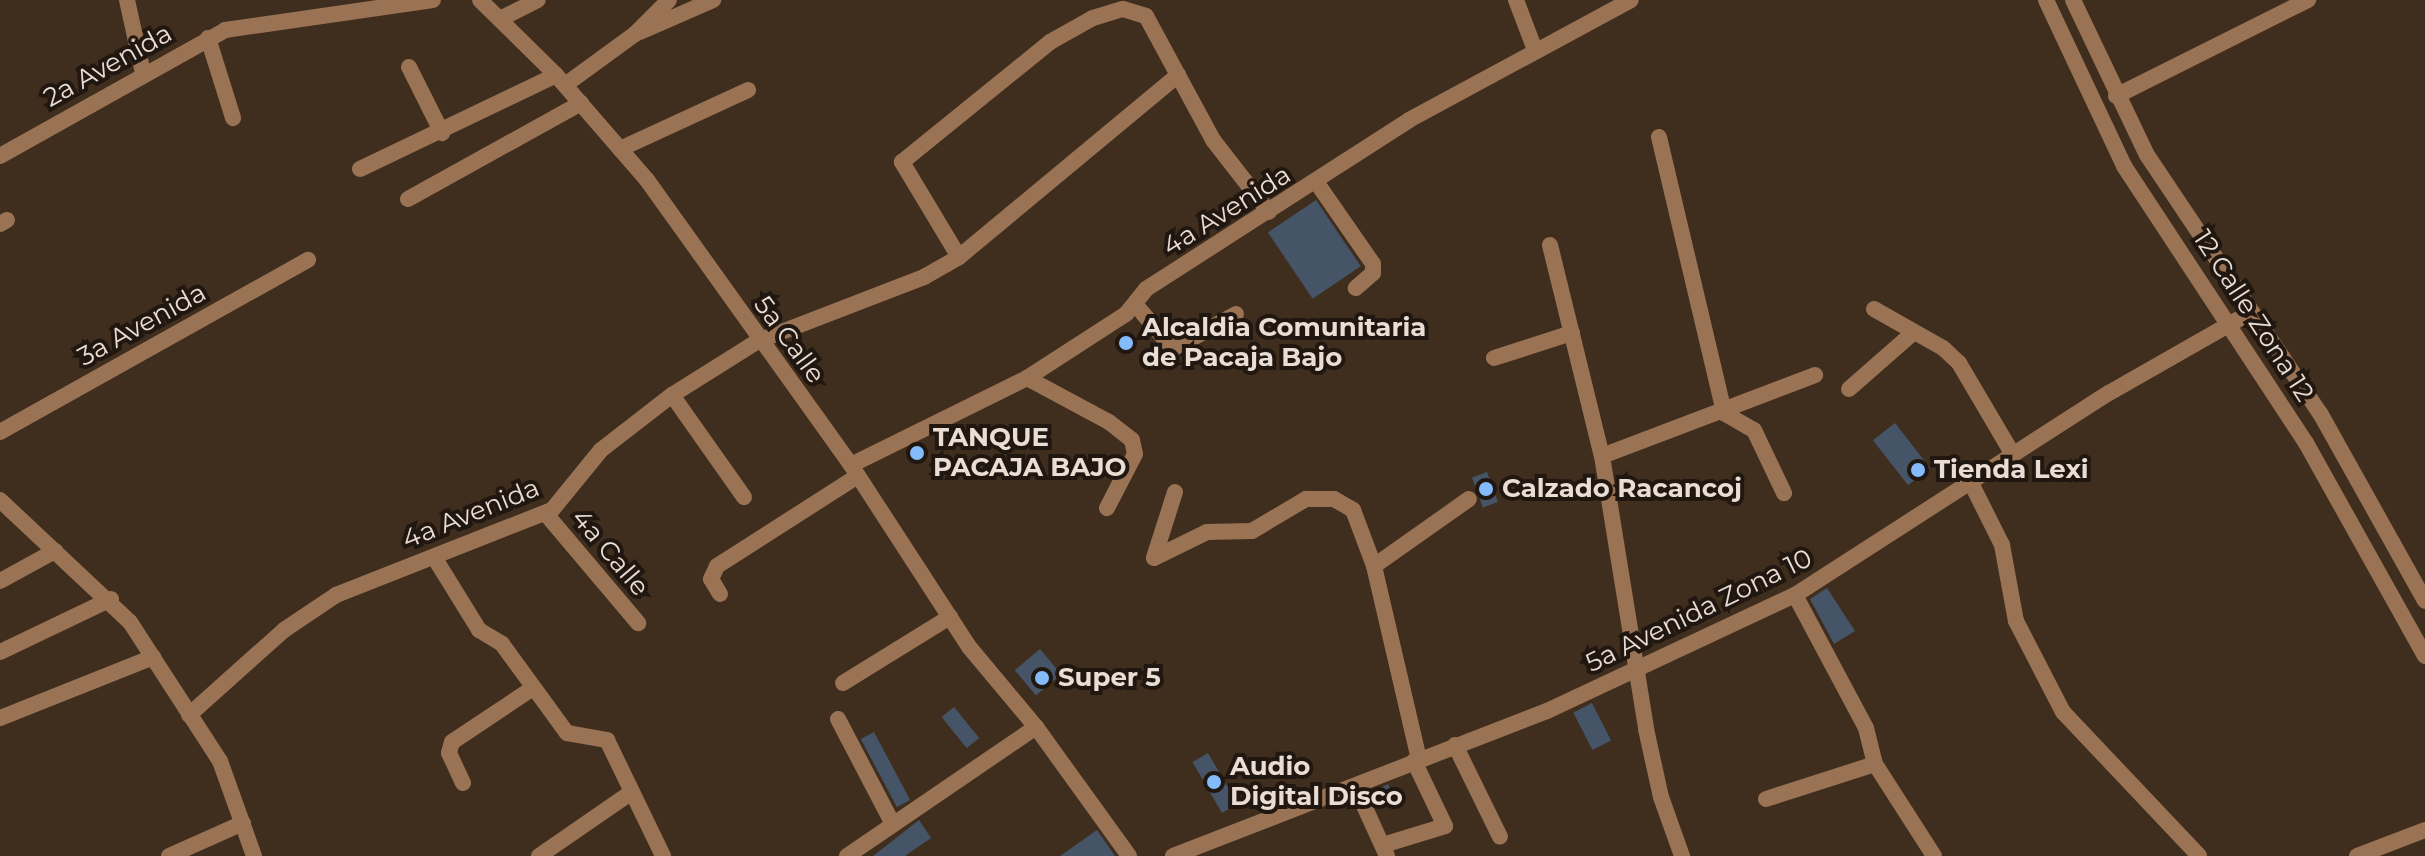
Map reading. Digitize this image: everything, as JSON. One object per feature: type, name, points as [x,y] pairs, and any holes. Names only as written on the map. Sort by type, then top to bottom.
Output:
[{"type":"street","points":[[127,0],[143,73]]},
{"type":"street","name":"2a Avenida","points":[[0,156],[208,38],[244,25],[433,0]]},
{"type":"street","name":"5a Calle","points":[[480,0],[561,80],[620,149],[855,470],[950,617],[1036,727],[1129,856]]},
{"type":"street","points":[[500,19],[538,0]]},
{"type":"street","points":[[635,34],[669,0]]},
{"type":"street","points":[[360,169],[561,80],[635,34],[713,0]]},
{"type":"street","points":[[1516,0],[1535,50]]},
{"type":"street","name":"4a Avenida","points":[[720,594],[711,579],[717,566],[855,470],[1027,378],[1135,304],[1146,289],[1317,183],[1409,120],[1631,0]]},
{"type":"street","name":"12 Calle Zona 12","points":[[2046,0],[2124,166],[2306,443],[2425,656]]},
{"type":"street","name":"12 Calle Zona 12","points":[[2073,0],[2116,96],[2153,165],[2320,413],[2425,601]]},
{"type":"street","points":[[2116,96],[2308,0]]},
{"type":"street","points":[[959,257],[902,162],[1050,42],[1106,13],[1123,9],[1146,16],[1213,140],[1269,212]]},
{"type":"street","points":[[208,38],[233,118]]},
{"type":"street","points":[[409,67],[442,133]]},
{"type":"street","name":"4a Avenida","points":[[189,715],[284,630],[336,595],[546,514],[601,450],[672,395],[758,341],[924,277],[959,257],[1178,75]]},
{"type":"street","points":[[620,149],[748,90]]},
{"type":"street","points":[[408,199],[581,103]]},
{"type":"street","points":[[1659,137],[1724,413],[1754,430],[1784,493]]},
{"type":"street","points":[[1317,183],[1373,264],[1373,273],[1356,288]]},
{"type":"street","points":[[1550,245],[1602,456],[1634,671],[1676,853]]},
{"type":"street","name":"3a Avenida","points":[[0,432],[308,260]]},
{"type":"street","points":[[1135,304],[1173,349],[1236,314]]},
{"type":"street","points":[[1874,309],[1959,363],[2000,426],[2012,453]]},
{"type":"street","name":"5a Avenida Zona 10","points":[[1173,856],[1547,711],[1795,595],[2012,453],[2229,322],[2251,312]]},
{"type":"street","points":[[1849,389],[1914,332]]},
{"type":"street","points":[[1494,358],[1572,333]]},
{"type":"street","points":[[1602,456],[1724,413],[1815,375]]},
{"type":"street","points":[[1027,378],[1109,422],[1132,440],[1135,454],[1107,508]]},
{"type":"street","points":[[672,395],[744,497]]},
{"type":"street","points":[[1970,481],[2002,545],[2016,621],[2063,712],[2199,856]]},
{"type":"street","points":[[1175,492],[1154,558],[1207,532],[1252,531],[1299,502],[1321,497],[1353,510],[1374,566],[1416,760],[1445,826],[1385,851],[1355,786]]},
{"type":"street","points":[[1374,566],[1469,499]]},
{"type":"street","points":[[0,500],[111,599],[153,657],[220,761],[254,856]]},
{"type":"street","name":"4a Calle","points":[[546,514],[638,623]]},
{"type":"street","points":[[0,581],[55,551]]},
{"type":"street","points":[[434,557],[479,630],[502,644],[567,733],[607,740],[629,794],[663,856]]},
{"type":"street","points":[[1795,595],[1866,728],[1875,764],[1934,856]]},
{"type":"street","points":[[0,652],[111,599]]},
{"type":"street","points":[[843,683],[950,617]]},
{"type":"street","points":[[0,718],[153,657]]},
{"type":"street","points":[[463,783],[449,753],[452,742],[533,688]]},
{"type":"street","points":[[838,719],[893,824]]},
{"type":"street","points":[[847,856],[1036,727]]},
{"type":"street","points":[[1455,745],[1500,837]]},
{"type":"street","points":[[1766,799],[1875,764]]},
{"type":"street","points":[[539,856],[629,794]]},
{"type":"street","points":[[169,856],[243,823]]},
{"type":"street","points":[[2357,856],[2425,830]]},
{"type":"building","points":[[1316,200],[1361,266],[1313,299],[1268,232]]},
{"type":"building","points":[[1895,423],[1930,468],[1908,485],[1873,440]]},
{"type":"building","name":"Calzado Racancoj","points":[[1487,472],[1498,502],[1483,508],[1472,477]]},
{"type":"building","points":[[1827,588],[1855,631],[1834,644],[1810,599]]},
{"type":"building","points":[[1040,649],[1061,674],[1036,695],[1015,670]]},
{"type":"building","points":[[1592,703],[1611,740],[1592,750],[1573,713]]},
{"type":"building","points":[[954,707],[979,738],[967,748],[942,717]]},
{"type":"building","points":[[874,732],[910,800],[897,807],[861,739]]},
{"type":"building","name":"Audio Digital Disco","points":[[1208,753],[1238,804],[1222,813],[1192,762]]},
{"type":"building","points":[[1388,784],[1395,797],[1377,807],[1370,793]]},
{"type":"building","points":[[919,820],[931,838],[905,856],[873,856]]},
{"type":"building","points":[[1097,830],[1115,856],[1060,856]]},
{"type":"place","name":"Alcaldia Comunitaria de Pacaja Bajo","points":[[1126,343]]},
{"type":"place","name":"TANQUE PACAJA BAJO","points":[[917,453]]},
{"type":"place","name":"Tienda Lexi","points":[[1918,470]]},
{"type":"place","name":"Calzado Racancoj","points":[[1486,489]]},
{"type":"place","name":"Super 5","points":[[1042,678]]},
{"type":"place","name":"Audio Digital Disco","points":[[1214,782]]}]
